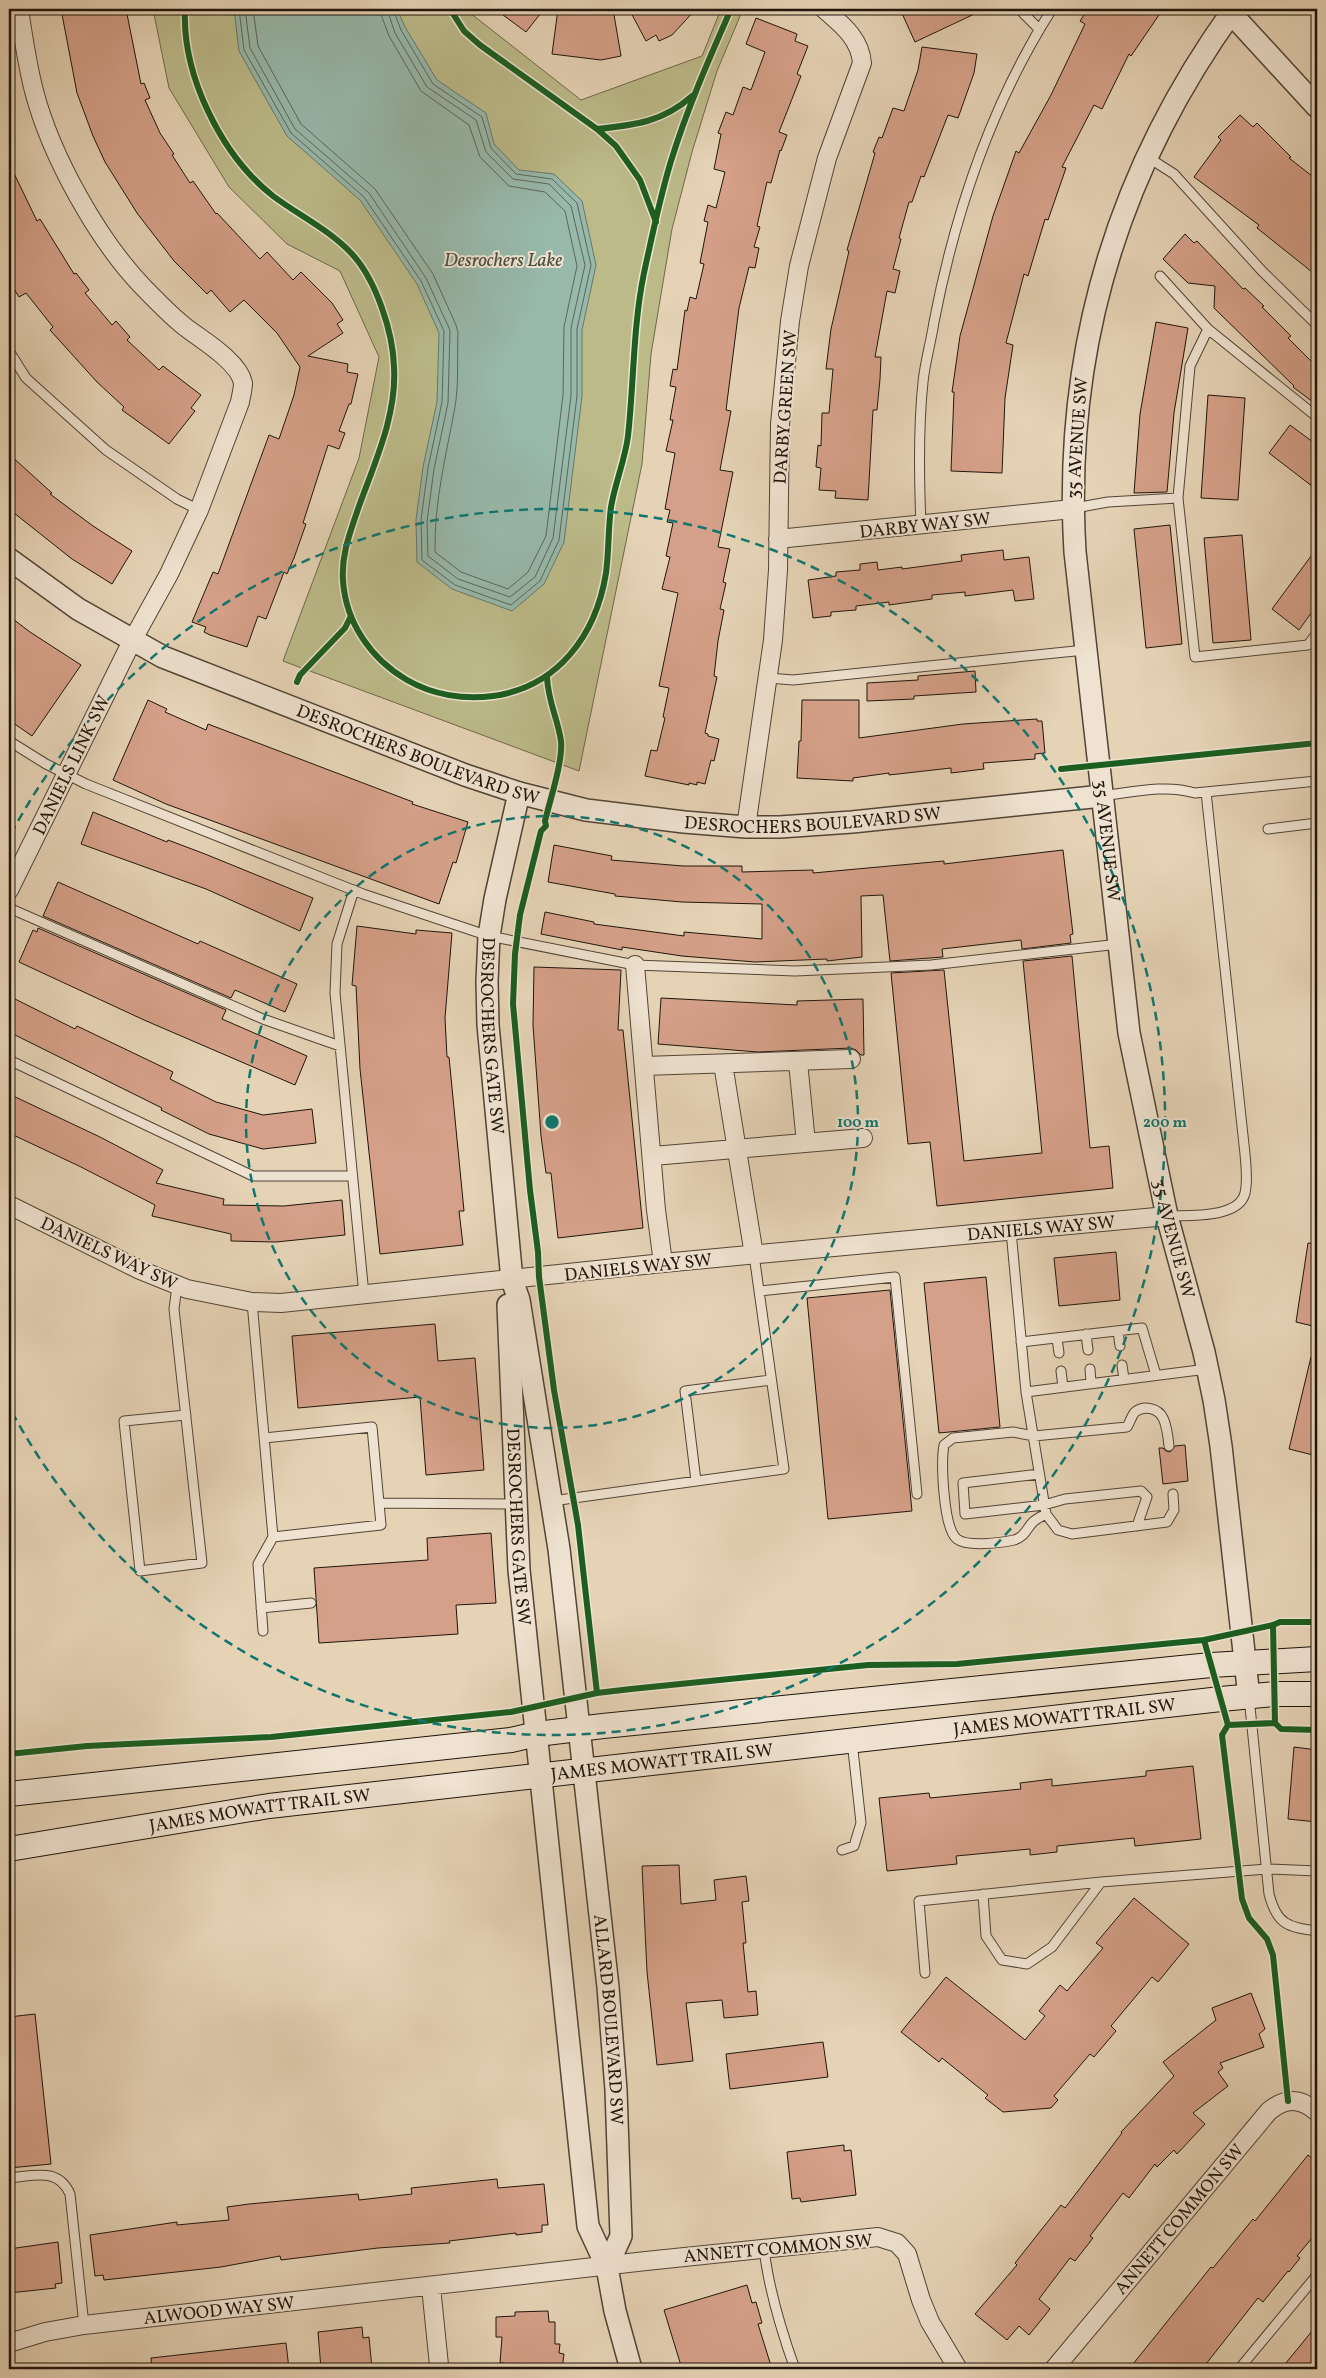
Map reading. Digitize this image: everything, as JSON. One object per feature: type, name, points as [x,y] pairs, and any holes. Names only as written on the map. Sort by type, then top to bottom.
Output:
[{"type":"main road","name":"JAMES MOWATT TRAIL SW","points":[[9,1794],[511,1740],[579,1728],[1246,1662],[1317,1659]]},
{"type":"main road","name":"JAMES MOWATT TRAIL SW","points":[[9,1849],[269,1806],[1250,1696],[1317,1694]]},
{"type":"street","name":"DANIELS LINK SW","points":[[9,890],[132,641],[169,574],[199,510],[240,402],[243,384],[237,370],[223,356],[182,325],[144,287],[111,246],[82,203],[44,123],[34,92],[24,48],[19,9]]},
{"type":"street","name":"DARBY GREEN SW","points":[[746,827],[769,678],[776,603],[780,434],[784,371],[799,266],[827,158],[862,63],[861,53],[848,31],[824,9]]},
{"type":"street","points":[[1231,10],[1317,107]]},
{"type":"street","name":"35 AVENUE SW","points":[[1231,10],[1194,67],[1146,156],[1123,212],[1104,272],[1088,336],[1074,440],[1072,509],[1129,1033],[1167,1216],[1208,1369],[1221,1446],[1250,1696]]},
{"type":"street","name":"DARBY WAY SW","points":[[778,539],[921,526],[1072,509]]},
{"type":"street","name":"DESROCHERS BOULEVARD SW","points":[[9,558],[78,609],[132,641],[215,678],[465,775],[519,793],[586,810],[746,827],[852,822],[1102,796]]},
{"type":"street","name":"DESROCHERS GATE SW","points":[[519,793],[495,899],[489,936],[488,1025],[512,1280],[519,1300],[552,1501],[584,1770]]},
{"type":"street","points":[[635,965],[653,1156],[656,1210],[663,1263]]},
{"type":"street","points":[[644,1066],[851,1059]]},
{"type":"street","points":[[798,1062],[806,1143]]},
{"type":"street","points":[[723,1064],[754,1255]]},
{"type":"street","points":[[653,1156],[863,1138]]},
{"type":"street","name":"DANIELS WAY SW","points":[[9,1205],[140,1270],[177,1286],[252,1302],[300,1302],[663,1263],[1167,1216]]},
{"type":"street","name":"DESROCHERS GATE SW","points":[[512,1280],[508,1301],[519,1570],[541,1775]]},
{"type":"street","name":"ALLARD BOULEVARD SW","points":[[584,1770],[608,1987],[616,2090],[621,2236],[607,2267]]},
{"type":"street","points":[[541,1775],[588,2226],[607,2267],[617,2319],[630,2369]]},
{"type":"street","name":"ANNETT COMMON SW","points":[[1054,2369],[1269,2111],[1277,2104],[1296,2100],[1306,2103],[1317,2112]]},
{"type":"street","name":"ANNETT COMMON SW","points":[[607,2267],[878,2237],[897,2243],[907,2254],[930,2322],[958,2369]]},
{"type":"street","name":"ALWOOD WAY SW","points":[[9,2343],[45,2332],[84,2326],[607,2267]]},
{"type":"street","points":[[431,2287],[439,2365]]},
{"type":"lane","points":[[1019,9],[1039,29]]},
{"type":"lane","points":[[921,526],[920,435],[923,381],[942,283],[975,169],[1007,91],[1039,29],[1052,9]]},
{"type":"lane","points":[[1146,156],[1174,174],[1262,271],[1317,325]]},
{"type":"lane","points":[[1160,276],[1208,329],[1317,417]]},
{"type":"lane","points":[[1208,329],[1190,366],[1178,498],[1195,657],[1308,645],[1317,633]]},
{"type":"lane","points":[[9,351],[26,378],[106,450],[177,499],[199,510]]},
{"type":"lane","points":[[1072,509],[1108,502],[1178,498]]},
{"type":"lane","points":[[769,678],[792,680],[1086,650]]},
{"type":"lane","points":[[9,741],[46,764],[110,794],[354,890],[489,936],[635,965],[805,971],[931,965],[1119,944]]},
{"type":"lane","points":[[1102,796],[1161,789],[1180,789],[1195,793],[1317,781]]},
{"type":"lane","points":[[1167,1216],[1228,1212],[1242,1201],[1247,1184],[1206,792]]},
{"type":"lane","points":[[1268,829],[1317,823]]},
{"type":"lane","points":[[354,890],[337,944],[335,993],[364,1295]]},
{"type":"lane","points":[[9,908],[263,1019],[340,1046]]},
{"type":"lane","points":[[9,1060],[253,1176],[352,1176]]},
{"type":"lane","points":[[1011,1231],[1026,1392],[1045,1510],[1058,1530],[1072,1534],[1137,1526],[1167,1522],[1174,1510],[1173,1494]]},
{"type":"lane","points":[[552,1501],[784,1469],[754,1255]]},
{"type":"lane","points":[[759,1291],[895,1277],[917,1494]]},
{"type":"lane","points":[[177,1286],[174,1309],[186,1415],[202,1563],[140,1571],[124,1422],[186,1415]]},
{"type":"lane","points":[[252,1302],[273,1537],[258,1564],[263,1631]]},
{"type":"lane","points":[[1022,1342],[1142,1328],[1156,1375]]},
{"type":"lane","points":[[1118,1330],[1120,1346]]},
{"type":"lane","points":[[1086,1334],[1088,1350]]},
{"type":"lane","points":[[1057,1338],[1059,1353]]},
{"type":"lane","points":[[1122,1365],[1124,1379]]},
{"type":"lane","points":[[1090,1369],[1091,1383]]},
{"type":"lane","points":[[1026,1392],[1208,1369]]},
{"type":"lane","points":[[1061,1371],[1063,1387]]},
{"type":"lane","points":[[696,1482],[685,1392],[771,1380]]},
{"type":"lane","points":[[1137,1526],[1146,1497],[1141,1491],[1065,1499],[1045,1510],[1032,1522],[1025,1534],[1014,1540],[968,1543],[957,1539],[949,1527],[942,1457],[944,1445],[953,1438],[1013,1432],[1034,1436],[1128,1426],[1135,1413],[1145,1408],[1154,1409],[1162,1416],[1167,1428],[1168,1446]]},
{"type":"lane","points":[[264,1438],[372,1427],[379,1503],[380,1525],[273,1537]]},
{"type":"lane","points":[[1039,1474],[963,1483],[965,1514],[1045,1510]]},
{"type":"lane","points":[[379,1503],[516,1504]]},
{"type":"lane","points":[[261,1608],[311,1603]]},
{"type":"lane","points":[[1250,1696],[1269,1894],[1274,1912],[1291,1927],[1317,1931]]},
{"type":"lane","points":[[842,1850],[854,1846],[861,1823],[852,1740]]},
{"type":"lane","points":[[925,1972],[919,1901],[1100,1882],[1267,1869],[1317,1871]]},
{"type":"lane","points":[[984,1894],[986,1936],[1002,1960],[1027,1964],[1052,1947],[1100,1882]]},
{"type":"lane","points":[[9,2178],[42,2175],[57,2177],[66,2185],[70,2194],[84,2326]]},
{"type":"lane","points":[[764,2249],[766,2273],[779,2323],[795,2369]]},
{"type":"lane","points":[[1239,2369],[1317,2275]]},
{"type":"shaded area","points":[[153,9],[465,9],[581,100],[702,56],[721,9],[743,9],[717,71],[692,152],[672,229],[651,354],[642,464],[579,771],[283,661],[359,458],[379,357],[340,271],[287,244],[229,187],[169,88]]},
{"type":"water","name":"Desrochers Lake","points":[[234,9],[397,9],[405,27],[437,80],[486,113],[494,144],[519,170],[554,174],[582,201],[596,265],[582,330],[582,396],[564,542],[544,584],[512,611],[452,589],[417,562],[416,520],[423,467],[437,402],[439,333],[417,284],[360,200],[287,136],[239,51]]},
{"type":"building","points":[[61,9],[126,9],[141,84],[144,83],[150,98],[145,100],[160,133],[190,183],[193,181],[216,214],[260,259],[267,252],[293,280],[301,272],[332,303],[343,320],[337,324],[343,333],[308,356],[348,364],[347,372],[358,374],[351,404],[349,404],[339,431],[345,433],[339,449],[328,445],[303,523],[306,524],[294,558],[287,574],[284,572],[266,619],[258,616],[247,647],[210,635],[204,632],[206,627],[192,622],[213,572],[218,574],[269,435],[279,439],[294,395],[300,367],[277,333],[244,300],[230,312],[211,290],[207,294],[174,261],[137,213],[105,162],[93,136],[77,93]]},
{"type":"building","points":[[495,9],[544,9],[526,32]]},
{"type":"building","points":[[558,9],[613,9],[621,56],[601,60],[552,54]]},
{"type":"building","points":[[629,9],[696,9],[672,35],[659,41],[656,35],[646,41]]},
{"type":"building","points":[[900,9],[985,9],[915,42]]},
{"type":"building","points":[[1088,9],[1163,9],[1131,56],[1129,54],[1102,109],[1094,105],[1062,167],[1066,168],[1048,220],[1045,219],[1028,276],[1024,274],[1006,343],[1013,345],[1005,398],[1002,473],[951,471],[954,392],[952,392],[960,336],[993,216],[1016,151],[1019,153],[1051,95],[1085,24],[1080,21]]},
{"type":"building","points":[[756,18],[797,34],[795,41],[808,46],[797,74],[801,76],[779,132],[787,135],[780,150],[771,183],[767,182],[757,226],[760,227],[754,247],[759,248],[755,268],[749,267],[739,308],[726,410],[731,411],[720,470],[733,472],[718,547],[730,549],[723,582],[726,583],[720,609],[724,610],[714,676],[717,677],[705,733],[708,736],[719,739],[714,761],[711,760],[705,784],[697,782],[697,785],[689,783],[689,785],[645,776],[651,750],[657,751],[665,718],[663,717],[669,688],[659,686],[678,593],[662,589],[670,557],[666,556],[673,523],[667,522],[670,510],[665,509],[675,453],[666,451],[673,420],[670,420],[676,387],[670,386],[673,369],[677,370],[685,310],[687,311],[690,297],[696,299],[704,264],[700,263],[708,222],[704,221],[708,205],[716,208],[725,172],[714,169],[721,134],[718,133],[726,112],[733,115],[743,87],[751,90],[765,52],[746,44]]},
{"type":"building","points":[[922,47],[977,54],[974,73],[958,118],[948,115],[924,177],[921,176],[912,202],[909,202],[899,238],[901,239],[893,269],[900,271],[895,293],[887,291],[875,357],[881,357],[880,379],[877,410],[873,410],[868,500],[835,498],[836,491],[819,490],[821,468],[816,467],[818,445],[821,446],[822,413],[829,413],[833,369],[826,369],[831,329],[849,251],[847,250],[875,153],[873,152],[879,137],[882,138],[893,108],[904,111],[918,70]]},
{"type":"building","points":[[1240,115],[1253,127],[1257,123],[1291,157],[1289,158],[1317,180],[1317,276],[1257,228],[1259,225],[1194,177],[1221,140],[1218,137]]},
{"type":"building","points":[[9,163],[37,221],[40,219],[74,274],[76,273],[89,290],[85,293],[112,325],[116,321],[130,337],[127,340],[159,370],[163,366],[201,395],[191,408],[195,411],[169,444],[122,410],[124,407],[97,382],[50,330],[53,327],[26,293],[19,297],[9,281]]},
{"type":"building","points":[[1185,234],[1194,243],[1197,241],[1243,289],[1245,288],[1264,306],[1262,307],[1291,336],[1288,338],[1317,367],[1317,405],[1293,387],[1214,308],[1215,286],[1188,283],[1163,259]]},
{"type":"building","points":[[1156,322],[1188,328],[1174,413],[1167,492],[1134,493],[1140,414]]},
{"type":"building","points":[[1208,395],[1245,398],[1238,500],[1201,498]]},
{"type":"building","points":[[1290,425],[1317,445],[1317,490],[1269,453]]},
{"type":"building","points":[[9,454],[52,493],[50,494],[93,526],[132,551],[112,584],[72,559],[9,509]]},
{"type":"building","points":[[1170,525],[1182,644],[1146,648],[1134,529]]},
{"type":"building","points":[[1242,535],[1251,640],[1213,643],[1204,538]]},
{"type":"building","points":[[1317,548],[1317,605],[1299,630],[1272,609]]},
{"type":"building","points":[[1003,550],[1004,560],[1029,557],[1034,599],[1015,601],[1013,590],[965,596],[965,592],[932,595],[932,599],[889,605],[889,602],[856,606],[856,610],[831,612],[831,616],[813,618],[808,580],[836,576],[836,572],[860,570],[860,564],[877,562],[878,570],[902,567],[902,569],[962,561],[961,555]]},
{"type":"building","points":[[9,616],[81,665],[32,736],[9,720],[9,669],[13,664],[9,661]]},
{"type":"building","points":[[975,671],[976,692],[914,696],[914,699],[867,701],[867,683],[918,680],[918,676]]},
{"type":"building","points":[[148,700],[167,709],[165,712],[206,730],[208,724],[413,802],[412,804],[468,822],[456,863],[453,862],[439,904],[166,804],[113,780]]},
{"type":"building","points":[[802,700],[859,700],[859,738],[963,724],[1037,719],[1037,721],[1042,721],[1045,753],[1035,754],[1035,759],[983,763],[984,769],[951,773],[951,768],[889,775],[889,773],[853,778],[853,781],[797,778],[799,741],[801,741]]},
{"type":"building","points":[[93,812],[167,842],[168,840],[205,854],[313,898],[300,931],[206,889],[81,844]]},
{"type":"building","points":[[554,845],[612,856],[611,860],[683,866],[742,866],[742,872],[813,870],[813,873],[944,861],[944,864],[1063,850],[1073,934],[1070,935],[1071,943],[1022,949],[1021,940],[942,949],[943,957],[890,961],[883,895],[861,896],[862,957],[827,961],[827,959],[755,962],[682,956],[622,947],[622,950],[541,934],[545,912],[594,922],[594,924],[684,936],[684,932],[762,939],[762,904],[682,902],[615,896],[615,894],[548,882]]},
{"type":"building","points":[[58,882],[198,944],[200,941],[297,984],[285,1012],[235,990],[231,998],[43,916]]},
{"type":"building","points":[[357,926],[416,934],[416,930],[452,933],[445,1018],[447,1057],[449,1057],[464,1211],[459,1211],[463,1245],[380,1254],[360,1069],[356,986],[352,985]]},
{"type":"building","points":[[38,928],[226,1010],[222,1019],[307,1056],[295,1085],[144,1020],[19,962],[33,930],[37,932]]},
{"type":"building","points":[[1072,956],[1090,1148],[1109,1146],[1113,1188],[937,1206],[930,1142],[908,1144],[891,973],[944,970],[964,1161],[1042,1153],[1023,961]]},
{"type":"building","points":[[534,967],[621,970],[618,1030],[623,1030],[643,1228],[558,1238],[551,1173],[546,1173],[541,1136],[533,1025]]},
{"type":"building","points":[[9,996],[75,1029],[77,1026],[173,1072],[170,1079],[216,1102],[263,1115],[312,1109],[316,1143],[263,1149],[209,1134],[161,1110],[162,1108],[9,1032]]},
{"type":"building","points":[[661,998],[797,1005],[797,1001],[863,999],[864,1055],[851,1048],[758,1052],[658,1044]]},
{"type":"building","points":[[9,1094],[100,1137],[163,1170],[156,1183],[224,1199],[223,1205],[284,1206],[342,1200],[345,1235],[276,1242],[231,1241],[231,1234],[152,1216],[155,1205],[9,1133]]},
{"type":"building","points":[[1308,1243],[1317,1244],[1317,1327],[1296,1322]]},
{"type":"building","points":[[1116,1252],[1120,1300],[1059,1306],[1054,1258]]},
{"type":"building","points":[[986,1277],[1000,1427],[939,1433],[924,1283]]},
{"type":"building","points":[[890,1290],[912,1511],[828,1519],[807,1298]]},
{"type":"building","points":[[435,1324],[438,1361],[475,1358],[484,1470],[426,1475],[420,1397],[298,1408],[292,1336]]},
{"type":"building","points":[[1311,1357],[1317,1358],[1317,1456],[1289,1449]]},
{"type":"building","points":[[1185,1445],[1188,1481],[1163,1484],[1159,1448],[1170,1452],[1175,1446]]},
{"type":"building","points":[[491,1533],[496,1603],[456,1605],[458,1634],[319,1643],[314,1568],[428,1560],[427,1538]]},
{"type":"building","points":[[1294,1747],[1317,1750],[1317,1822],[1288,1819]]},
{"type":"building","points":[[1193,1766],[1201,1839],[1135,1846],[1134,1838],[1057,1846],[1057,1852],[1030,1855],[1030,1849],[956,1856],[957,1864],[887,1871],[879,1798],[929,1793],[930,1798],[1021,1789],[1020,1783],[1052,1779],[1052,1786],[1146,1776],[1146,1771]]},
{"type":"building","points":[[679,1865],[681,1904],[716,1900],[714,1880],[746,1876],[749,1901],[742,1902],[746,1943],[743,1943],[748,1992],[756,1991],[758,2015],[724,2018],[722,2000],[686,2003],[693,2061],[657,2065],[647,1972],[642,1866]]},
{"type":"building","points":[[1134,1898],[1189,1944],[1158,1982],[1152,1977],[1111,2026],[1116,2031],[1094,2057],[1090,2054],[1054,2096],[1058,2100],[1051,2108],[1003,2112],[985,2098],[988,2095],[942,2058],[939,2062],[901,2032],[946,1977],[1025,2040],[1045,2016],[1039,2011],[1060,1985],[1067,1991],[1103,1948],[1096,1943]]},
{"type":"building","points":[[1251,1993],[1265,2029],[1259,2034],[1264,2047],[1220,2063],[1223,2068],[1218,2072],[1228,2086],[1193,2113],[1205,2124],[1177,2154],[1174,2150],[1157,2167],[1155,2164],[1129,2198],[1123,2193],[1090,2236],[1093,2238],[1075,2261],[1070,2258],[1039,2299],[1050,2309],[1029,2335],[1019,2326],[1007,2340],[975,2314],[1017,2265],[1015,2263],[1061,2205],[1065,2208],[1121,2132],[1174,2076],[1163,2062],[1216,2020],[1212,2008]]},
{"type":"building","points":[[35,2014],[51,2164],[9,2168],[9,2017]]},
{"type":"building","points":[[823,2042],[828,2077],[730,2089],[726,2054]]},
{"type":"building","points":[[844,2145],[844,2151],[851,2150],[856,2195],[801,2202],[800,2198],[792,2199],[787,2152]]},
{"type":"building","points":[[1308,2155],[1317,2162],[1317,2232],[1297,2256],[1300,2258],[1289,2272],[1263,2302],[1258,2298],[1202,2369],[1129,2369],[1211,2267],[1213,2268],[1253,2219],[1255,2221]]},
{"type":"building","points":[[497,2179],[498,2188],[544,2184],[548,2225],[542,2225],[542,2232],[516,2235],[516,2233],[449,2241],[450,2243],[378,2248],[281,2260],[280,2256],[221,2267],[104,2280],[103,2275],[95,2276],[90,2235],[177,2222],[177,2225],[229,2220],[227,2207],[358,2194],[359,2200],[412,2194],[411,2188]]},
{"type":"building","points":[[58,2242],[62,2283],[55,2284],[56,2288],[9,2293],[9,2249]]},
{"type":"building","points":[[747,2285],[752,2303],[756,2302],[762,2323],[758,2324],[772,2369],[682,2369],[664,2310]]},
{"type":"building","points":[[548,2311],[549,2322],[555,2322],[555,2344],[560,2344],[559,2353],[564,2354],[562,2369],[514,2369],[514,2364],[500,2363],[502,2337],[496,2337],[496,2317],[515,2316],[515,2312]]},
{"type":"building","points":[[1317,2325],[1317,2369],[1281,2369]]},
{"type":"building","points":[[362,2327],[363,2338],[369,2337],[372,2369],[321,2369],[318,2332]]},
{"type":"building","points":[[286,2343],[289,2369],[152,2369],[151,2358]]},
{"type":"cycle path","points":[[185,9],[190,60],[198,86],[208,112],[237,159],[254,179],[273,196],[334,237],[352,254],[369,278],[382,307],[393,353],[394,385],[392,404],[383,439],[347,544],[343,562],[345,596],[355,625],[372,651],[382,662],[417,685],[438,693],[460,697],[493,696],[516,691],[537,682],[555,669],[570,654],[583,637],[593,617],[601,596],[606,573],[611,507],[628,436],[640,293],[653,231],[667,175],[684,122],[731,9]]},
{"type":"cycle path","points":[[450,9],[464,31],[480,45],[597,129],[616,146],[640,180],[656,222]]},
{"type":"cycle path","points":[[597,129],[648,121],[670,112],[692,96]]},
{"type":"cycle path","points":[[297,682],[300,675],[345,628],[351,616]]},
{"type":"cycle path","points":[[547,677],[549,694],[560,733],[561,749],[558,770],[545,821],[546,826],[541,831],[520,915],[515,954],[513,1004],[539,1277],[554,1390],[578,1525],[597,1693]]},
{"type":"cycle path","points":[[1061,769],[1317,743]]},
{"type":"cycle path","points":[[9,1754],[87,1746],[271,1737],[511,1712],[597,1693],[631,1689],[868,1665],[957,1664],[1204,1640],[1280,1622],[1317,1622]]},
{"type":"cycle path","points":[[1273,1625],[1275,1723]]},
{"type":"cycle path","points":[[1204,1640],[1228,1725],[1222,1735],[1242,1899],[1249,1918],[1267,1939],[1273,1955],[1288,2101]]},
{"type":"cycle path","points":[[1228,1725],[1275,1723],[1281,1729],[1317,1730]]}]
